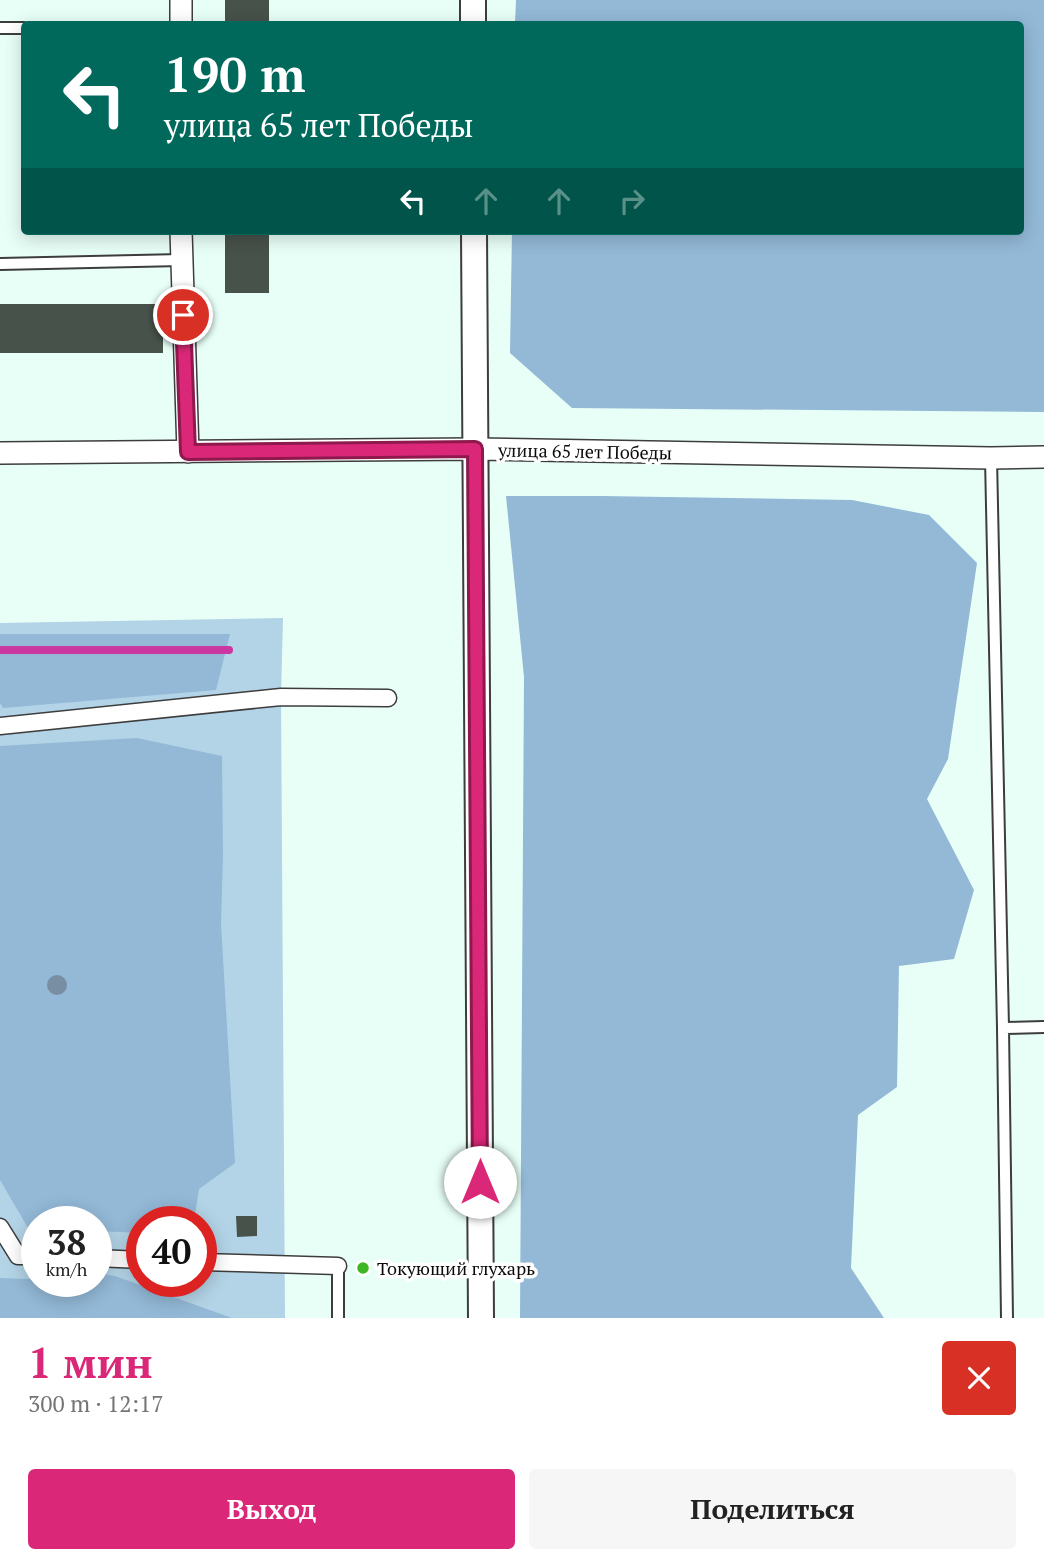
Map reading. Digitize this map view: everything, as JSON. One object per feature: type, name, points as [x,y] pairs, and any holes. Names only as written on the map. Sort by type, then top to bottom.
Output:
[{"type":"street","points":[[181,0],[181,21]]},
{"type":"street","points":[[473,0],[473,21]]},
{"type":"street","points":[[181,235],[188,452]]},
{"type":"street","points":[[474,235],[481,1318]]},
{"type":"street","name":"улица 65 лет Победы","points":[[0,453],[475,449],[1044,457]]},
{"type":"street","points":[[0,726],[281,697],[388,698]]},
{"type":"street","points":[[0,1227],[18,1256],[21,1256]]},
{"type":"street","points":[[217,1262],[338,1266]]},
{"type":"lane","points":[[0,28],[21,28]]},
{"type":"lane","points":[[0,264],[181,260]]},
{"type":"lane","points":[[991,458],[1007,1318]]},
{"type":"lane","points":[[1003,1028],[1044,1027]]},
{"type":"lane","points":[[338,1266],[338,1318]]},
{"type":"shaded area","points":[[516,0],[1044,0],[1044,412],[572,408],[510,353],[512,235],[1024,235],[1024,21],[515,21]]},
{"type":"shaded area","points":[[506,496],[852,500],[929,515],[977,563],[948,759],[927,799],[974,890],[954,959],[899,966],[897,1087],[858,1115],[851,1268],[884,1318],[520,1318],[524,677]]},
{"type":"shaded area","points":[[283,618],[281,697],[285,1318],[0,1318],[0,623]]},
{"type":"shaded area","points":[[0,634],[230,634],[216,690],[3,708],[0,703]]},
{"type":"shaded area","points":[[137,738],[222,756],[221,924],[235,1163],[199,1189],[196,1206],[126,1206],[126,1232],[112,1232],[112,1206],[21,1206],[21,1216],[0,1180],[0,746]]},
{"type":"shaded area","points":[[112,1276],[115,1276],[126,1280],[126,1297],[174,1297],[232,1318],[0,1318],[0,1278],[21,1279],[21,1297],[112,1297]]},
{"type":"building","points":[[225,0],[269,0],[269,21],[225,21]]},
{"type":"building","points":[[225,235],[269,235],[269,293],[225,293]]},
{"type":"building","points":[[0,304],[163,304],[163,353],[0,353]]},
{"type":"building","points":[[236,1216],[257,1216],[257,1236],[237,1237]]},
{"type":"waterway","points":[[0,650],[229,650]]},
{"type":"place","name":"Токующий глухарь","points":[[363,1268]]},
{"type":"route","points":[[183,315],[188,452],[475,449],[480,1182]]}]
